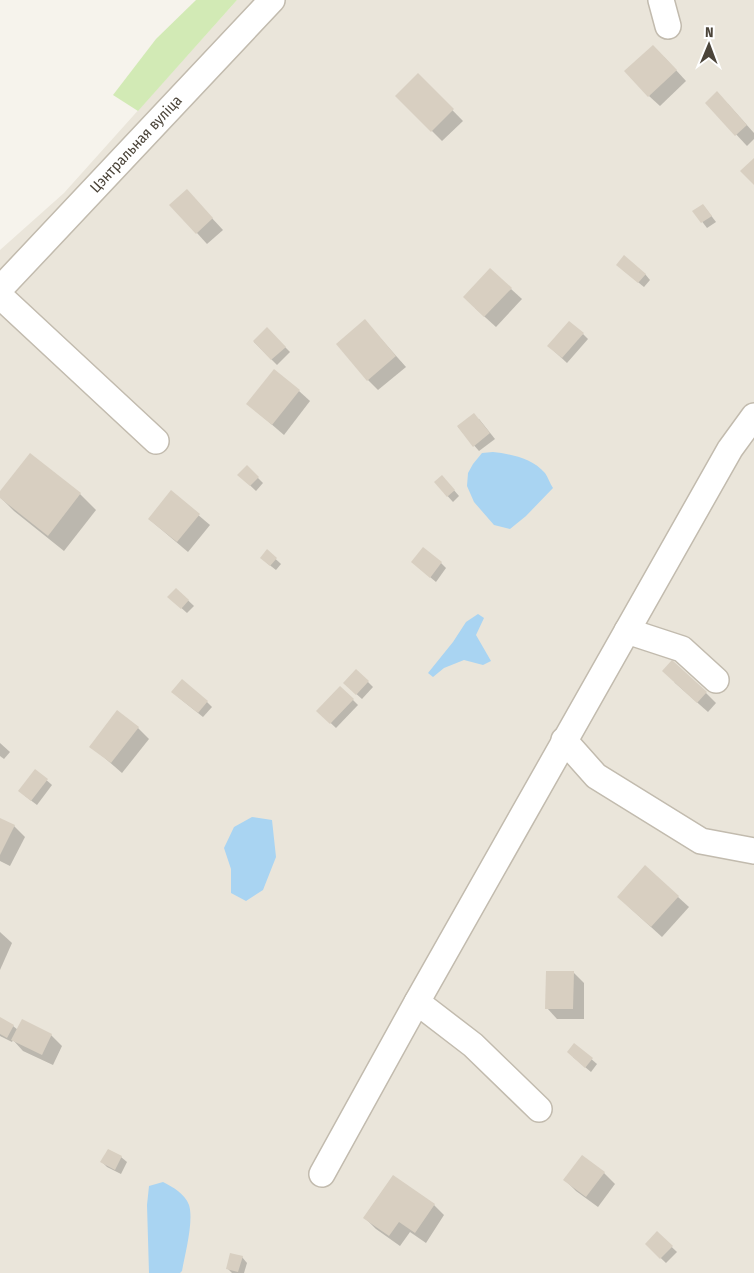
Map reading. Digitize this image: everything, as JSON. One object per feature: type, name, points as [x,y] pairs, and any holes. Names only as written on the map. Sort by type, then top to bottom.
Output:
[{"type":"street","name":"Цэнтральная вуліца","points":[[0,289],[272,0]]},
{"type":"street","points":[[661,0],[668,26]]},
{"type":"street","points":[[0,296],[156,441]]},
{"type":"street","points":[[322,1174],[416,1002],[564,740],[730,449],[754,416]]},
{"type":"street","points":[[627,631],[682,649],[716,680]]},
{"type":"street","points":[[564,740],[596,776],[701,841],[754,851]]},
{"type":"street","points":[[416,1002],[473,1045],[539,1109]]},
{"type":"shaded area","points":[[237,0],[754,0],[754,1273],[0,1273],[0,250],[64,193]]},
{"type":"green space","points":[[196,0],[237,0],[138,111],[113,95],[156,39]]},
{"type":"water","points":[[493,452],[528,460],[545,473],[553,488],[526,516],[510,529],[494,525],[474,502],[467,486],[468,473],[473,464],[482,453]]},
{"type":"water","points":[[478,614],[484,618],[476,635],[491,661],[483,665],[464,660],[444,668],[433,677],[428,673],[453,642],[466,622]]},
{"type":"water","points":[[252,817],[272,820],[276,857],[263,890],[246,901],[231,893],[231,869],[224,848],[234,827]]},
{"type":"water","points":[[163,1182],[182,1194],[189,1205],[188,1238],[182,1271],[180,1273],[149,1273],[147,1205],[149,1186]]},
{"type":"building","points":[[653,45],[677,70],[648,97],[624,71]]},
{"type":"building","points":[[418,73],[454,109],[431,132],[395,96]]},
{"type":"building","points":[[717,91],[747,125],[735,136],[705,103]]},
{"type":"building","points":[[754,158],[754,185],[740,171]]},
{"type":"building","points":[[187,189],[213,218],[196,234],[169,205]]},
{"type":"building","points":[[703,204],[712,216],[701,223],[692,211]]},
{"type":"building","points":[[624,255],[646,274],[638,283],[616,265]]},
{"type":"building","points":[[490,268],[512,288],[484,317],[463,297]]},
{"type":"building","points":[[365,319],[396,356],[367,381],[336,344]]},
{"type":"building","points":[[569,321],[584,333],[562,358],[547,346]]},
{"type":"building","points":[[267,327],[286,347],[271,360],[253,341]]},
{"type":"building","points":[[274,369],[300,390],[272,425],[246,404]]},
{"type":"building","points":[[474,413],[490,433],[473,447],[457,426]]},
{"type":"building","points":[[30,453],[81,493],[48,536],[0,498],[0,491]]},
{"type":"building","points":[[247,465],[259,477],[250,486],[237,475]]},
{"type":"building","points":[[442,475],[455,490],[447,497],[434,482]]},
{"type":"building","points":[[171,490],[200,514],[177,542],[148,519]]},
{"type":"building","points":[[423,547],[442,562],[430,578],[411,562]]},
{"type":"building","points":[[267,549],[277,558],[270,566],[260,558]]},
{"type":"building","points":[[176,588],[189,600],[181,609],[167,597]]},
{"type":"building","points":[[672,660],[707,692],[697,703],[662,671]]},
{"type":"building","points":[[356,669],[369,681],[356,695],[343,683]]},
{"type":"building","points":[[182,679],[208,701],[198,713],[171,692]]},
{"type":"building","points":[[340,686],[354,699],[330,724],[316,711]]},
{"type":"building","points":[[117,710],[139,727],[111,763],[89,747]]},
{"type":"building","points":[[35,769],[48,779],[31,801],[18,791]]},
{"type":"building","points":[[0,818],[15,825],[0,855]]},
{"type":"building","points":[[645,865],[679,896],[651,927],[617,897]]},
{"type":"building","points":[[546,971],[574,971],[573,1009],[545,1009]]},
{"type":"building","points":[[0,1017],[14,1025],[7,1038],[0,1034]]},
{"type":"building","points":[[22,1019],[52,1034],[42,1055],[11,1040]]},
{"type":"building","points":[[574,1043],[593,1058],[585,1068],[567,1052]]},
{"type":"building","points":[[108,1149],[122,1156],[115,1170],[100,1162]]},
{"type":"building","points":[[582,1155],[605,1172],[586,1197],[563,1180]]},
{"type":"building","points":[[393,1175],[435,1204],[415,1233],[399,1222],[389,1236],[363,1218]]},
{"type":"building","points":[[657,1231],[673,1246],[660,1259],[645,1244]]},
{"type":"building","points":[[230,1253],[243,1256],[238,1272],[226,1269]]}]
